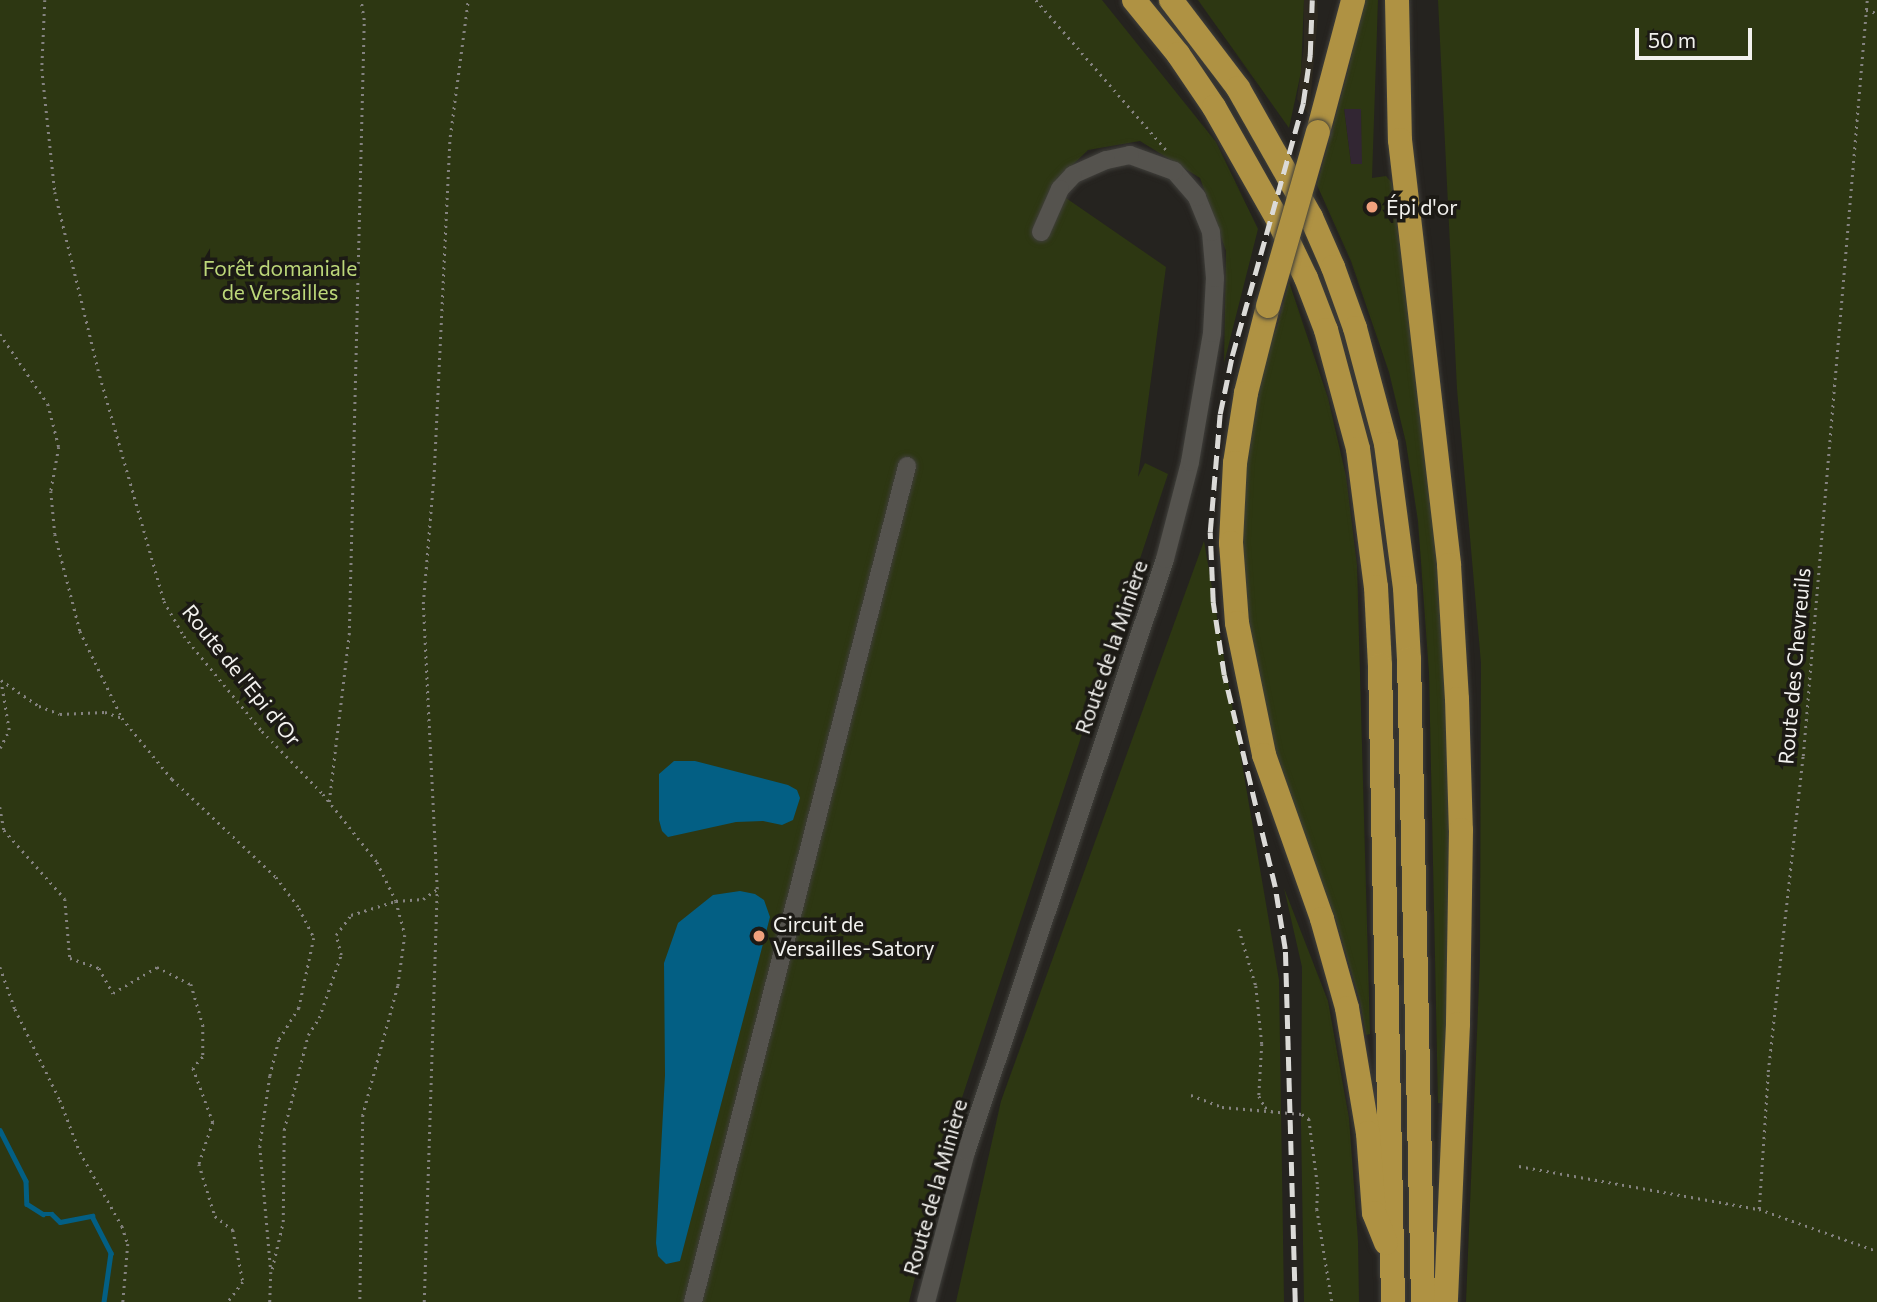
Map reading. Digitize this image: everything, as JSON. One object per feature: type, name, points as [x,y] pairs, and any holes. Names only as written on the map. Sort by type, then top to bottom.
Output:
[{"type":"highway","points":[[1134,0],[1178,54],[1214,107],[1279,222],[1306,278],[1326,330],[1344,388],[1358,449],[1376,587],[1380,665],[1393,1302]]},
{"type":"highway","points":[[1171,0],[1238,88],[1311,218],[1355,328],[1387,444],[1405,588],[1409,659],[1423,1302]]},
{"type":"highway","points":[[1353,0],[1246,393],[1235,463],[1231,543],[1237,623],[1264,755],[1322,919],[1347,1008],[1368,1133],[1374,1213],[1392,1259]]},
{"type":"highway","points":[[1397,0],[1400,140],[1449,565],[1457,699],[1461,830],[1458,1024],[1446,1302]]},
{"type":"street","name":"Route de la Minière","points":[[926,1302],[965,1152],[1165,559],[1190,462],[1208,367],[1215,278],[1211,232],[1197,197],[1174,172],[1130,155],[1106,160],[1073,175],[1060,189],[1041,232]]},
{"type":"street","points":[[693,1302],[907,466]]},
{"type":"path","name":"Route de l'Epi d'Or","points":[[45,0],[42,69],[55,192],[98,369],[164,601],[184,636],[262,731],[329,802],[377,862],[396,901],[405,935],[398,986],[363,1115],[360,1302]]},
{"type":"path","points":[[329,802],[349,635],[364,20],[361,0]]},
{"type":"path","points":[[424,1302],[437,889],[423,604],[435,458],[450,137],[468,0]]},
{"type":"path","points":[[1036,0],[1167,146],[1174,172]]},
{"type":"path","name":"Route des Chevreuils","points":[[1759,1209],[1768,1072],[1803,756],[1867,0]]},
{"type":"path","points":[[1866,10],[1877,13]]},
{"type":"path","points":[[0,334],[48,404],[59,447],[51,491],[55,534],[80,631],[122,718],[172,779],[276,877],[299,908],[314,938],[299,1008],[279,1040],[270,1076],[260,1146],[271,1272],[270,1302]]},
{"type":"path","points":[[0,680],[39,706],[60,715],[105,712],[122,718]]},
{"type":"path","points":[[0,680],[9,730],[0,748]]},
{"type":"path","points":[[0,807],[4,830],[65,899],[70,958],[99,968],[113,993],[157,967],[191,984],[203,1036],[203,1057],[193,1068],[214,1122],[199,1164],[215,1216],[233,1230],[243,1282],[228,1302]]},
{"type":"path","points":[[271,1272],[283,1222],[284,1130],[308,1035],[319,1018],[341,955],[336,935],[351,915],[396,901],[423,899],[437,889]]},
{"type":"path","points":[[1239,929],[1256,986],[1262,1044],[1259,1096],[1265,1107],[1275,1112]]},
{"type":"path","points":[[0,967],[15,1009],[60,1100],[79,1152],[122,1226],[128,1244],[123,1302]]},
{"type":"path","points":[[1191,1096],[1222,1107],[1302,1114],[1309,1119],[1317,1209],[1332,1302]]},
{"type":"path","points":[[1519,1166],[1759,1209],[1877,1251]]},
{"type":"shaded area","points":[[1304,0],[1317,0],[1318,16],[1309,115],[1297,99],[1304,46]]},
{"type":"shaded area","points":[[1361,108],[1363,164],[1351,164],[1344,109]]},
{"type":"green space","name":"Forêt domaniale de Versailles","points":[[0,0],[1102,0],[1216,142],[1258,229],[1224,363],[1226,251],[1200,178],[1140,141],[1088,150],[1050,187],[1166,267],[1138,477],[1145,463],[1168,474],[952,1128],[909,1302],[0,1302]]},
{"type":"green space","points":[[1198,0],[1304,0],[1301,72],[1289,128]]},
{"type":"green space","points":[[1363,0],[1378,0],[1372,178],[1386,176],[1392,183],[1437,540],[1451,799],[1445,1103],[1438,1103],[1429,673],[1418,521],[1406,443],[1389,372],[1351,261],[1317,185],[1349,67]],"holes":[[[1344,109],[1361,109],[1362,164],[1351,164]]]},
{"type":"green space","points":[[1438,0],[1877,0],[1877,1302],[1466,1302],[1480,959],[1481,663],[1457,389]]},
{"type":"green space","points":[[1289,282],[1328,398],[1346,476],[1357,565],[1370,1034],[1366,1035],[1360,1001],[1336,921],[1273,751],[1242,590],[1241,483],[1267,348],[1277,327]]},
{"type":"green space","points":[[1204,541],[1279,980],[1284,1302],[956,1302],[1001,1101]]},
{"type":"green space","points":[[1284,888],[1328,1001],[1349,1118],[1358,1241],[1359,1302],[1304,1302],[1302,967]]},
{"type":"water","points":[[674,761],[695,761],[788,785],[797,790],[800,798],[793,820],[782,825],[763,821],[736,822],[668,837],[662,831],[659,820],[659,774]]},
{"type":"water","points":[[740,891],[755,894],[764,900],[770,917],[680,1261],[666,1264],[658,1256],[656,1243],[665,1075],[664,963],[678,923],[713,895]]},
{"type":"waterway","points":[[0,1130],[26,1181],[27,1204],[43,1214],[52,1214],[60,1222],[92,1216],[111,1253],[104,1302]]},
{"type":"railway","points":[[1295,1302],[1285,949],[1275,887],[1224,675],[1213,602],[1210,532],[1220,414],[1232,356],[1303,103],[1310,55],[1312,0]]},
{"type":"place","name":"Épi d'or","points":[[1372,207]]},
{"type":"place","name":"Circuit de Versailles-Satory","points":[[759,936]]}]
